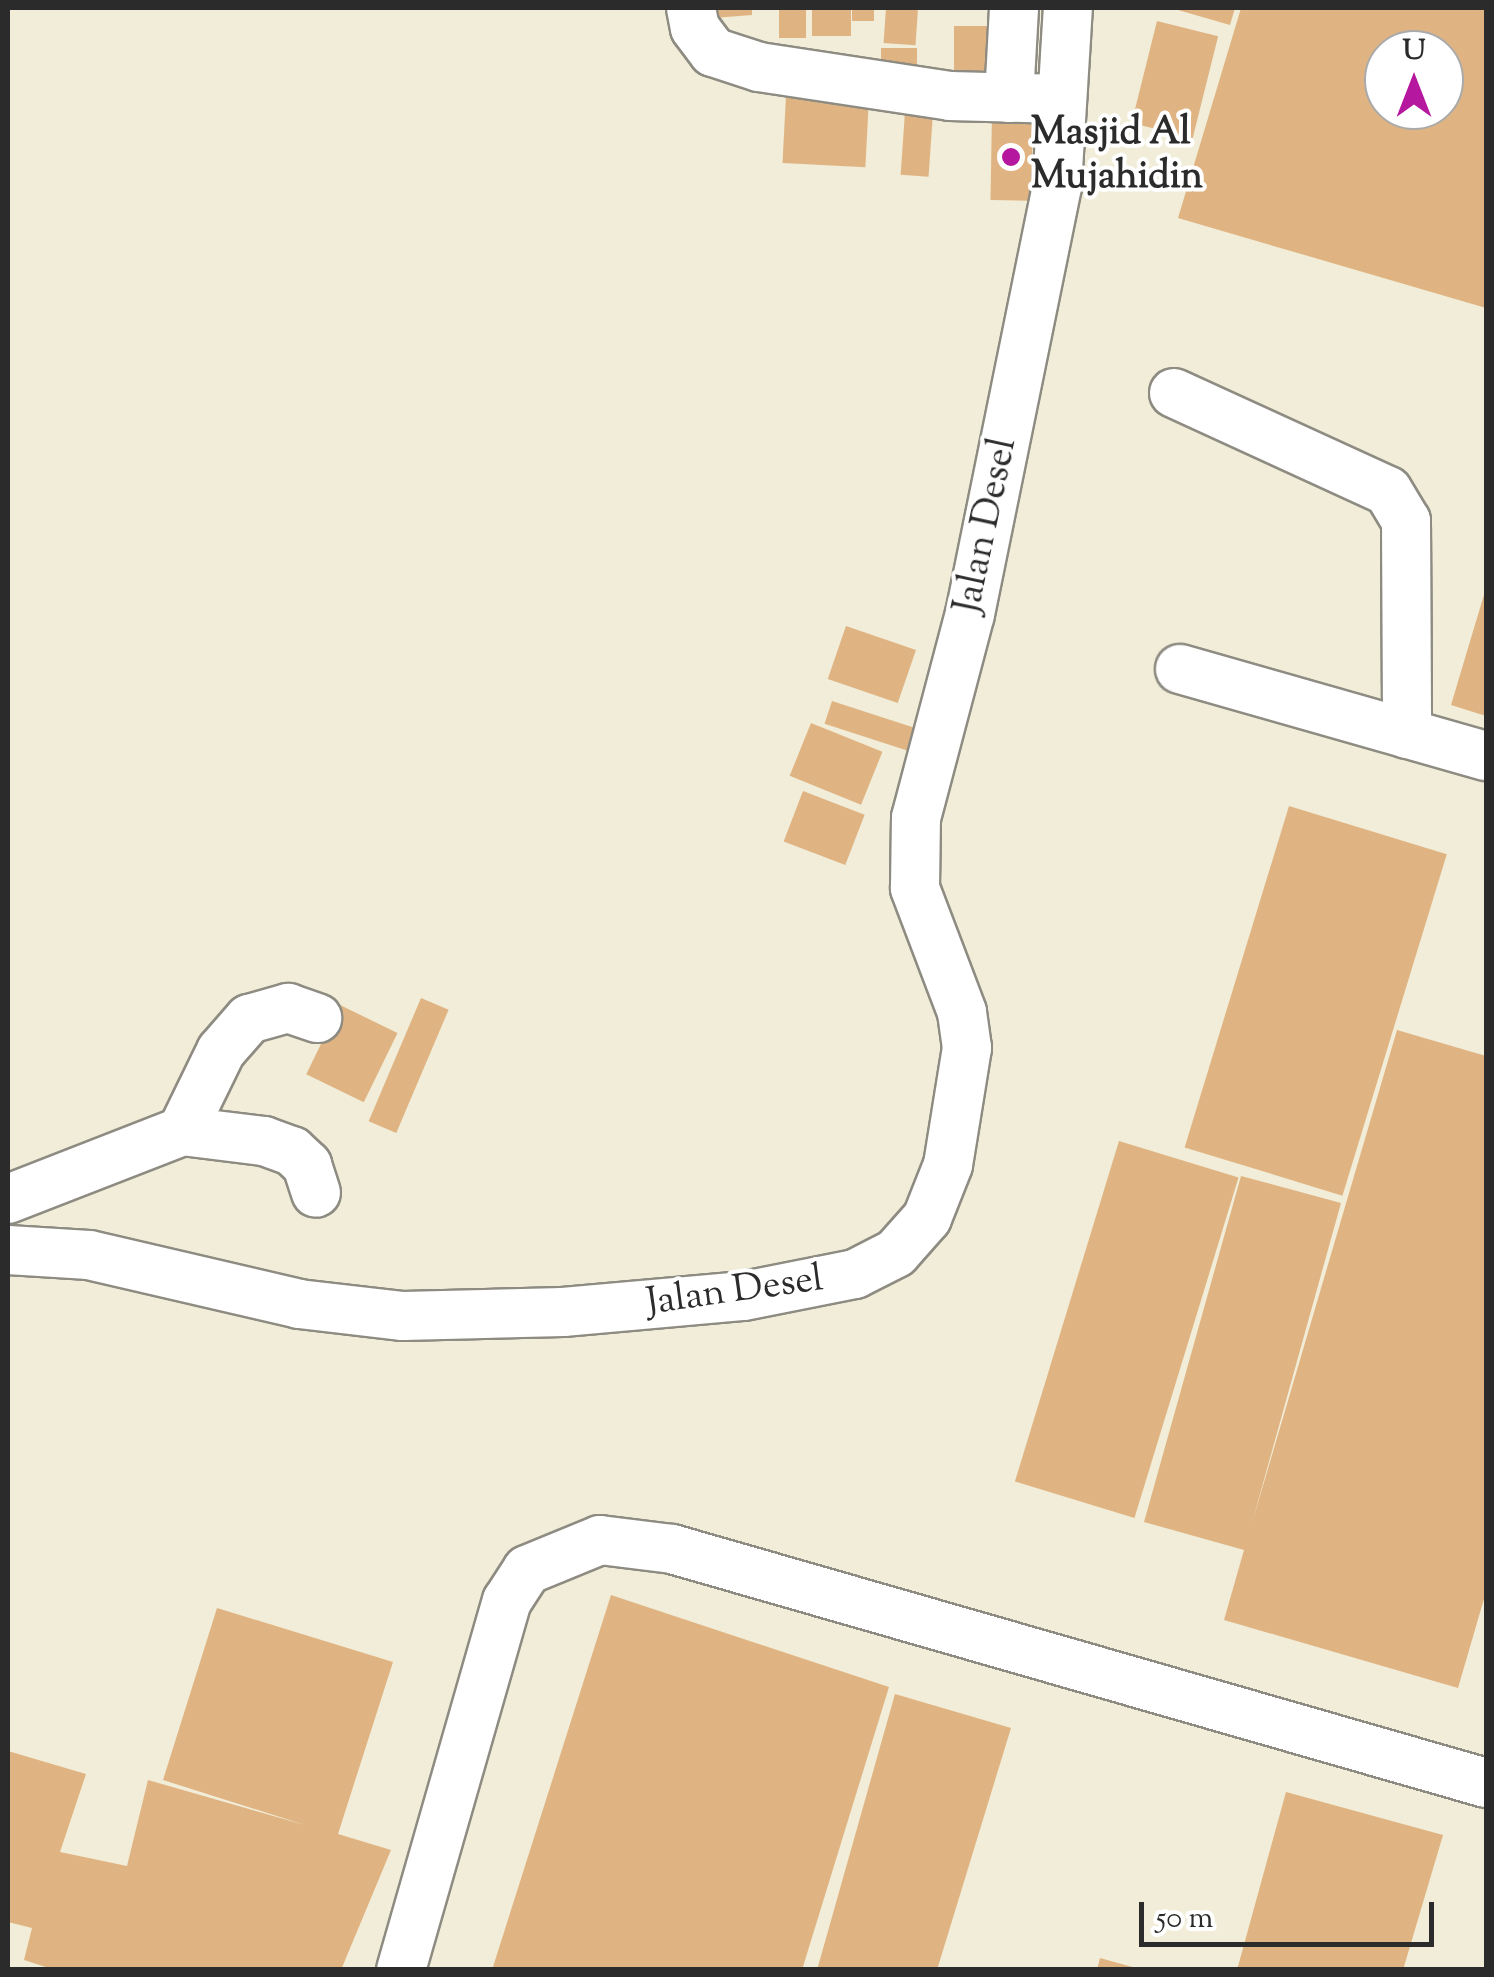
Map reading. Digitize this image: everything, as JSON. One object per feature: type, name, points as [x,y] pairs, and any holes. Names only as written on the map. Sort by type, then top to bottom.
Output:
[{"type":"street","points":[[691,8],[696,28],[713,52],[759,67],[950,96],[1062,99]]},
{"type":"street","points":[[1009,98],[1014,8]]},
{"type":"street","name":"Jalan Desel","points":[[8,1250],[89,1255],[299,1304],[403,1316],[563,1312],[744,1296],[855,1274],[896,1253],[927,1218],[948,1165],[966,1048],[962,1012],[915,888],[916,818],[970,614],[1057,186],[1068,8]]},
{"type":"street","points":[[1174,393],[1388,491],[1406,521],[1407,734]]},
{"type":"street","points":[[1180,669],[1486,756]]},
{"type":"street","points":[[182,1131],[221,1052],[249,1019],[288,1008],[317,1018]]},
{"type":"street","points":[[8,1199],[182,1131],[264,1141],[292,1151],[306,1165],[316,1193]]},
{"type":"street","points":[[401,1970],[507,1601],[527,1570],[600,1540],[672,1549],[1486,1783]]},
{"type":"building","points":[[700,8],[752,8],[752,15],[701,19]]},
{"type":"building","points":[[779,8],[806,8],[806,38],[779,38]]},
{"type":"building","points":[[812,8],[851,8],[851,36],[812,36]]},
{"type":"building","points":[[852,8],[874,8],[874,21],[852,21]]},
{"type":"building","points":[[886,8],[918,10],[915,45],[884,43]]},
{"type":"building","points":[[1171,8],[1235,8],[1230,25]]},
{"type":"building","points":[[1241,8],[1486,8],[1486,308],[1178,218]]},
{"type":"building","points":[[1157,21],[1218,36],[1193,138],[1132,123]]},
{"type":"building","points":[[954,26],[1002,26],[1002,81],[954,81]]},
{"type":"building","points":[[881,48],[917,48],[917,71],[881,71]]},
{"type":"building","points":[[786,96],[869,100],[865,167],[782,163]]},
{"type":"building","points":[[905,112],[933,114],[929,177],[901,175]]},
{"type":"building","name":"Masjid Al Mujahidin","points":[[992,113],[1033,114],[1031,201],[990,200]]},
{"type":"building","points":[[1486,588],[1486,716],[1451,705]]},
{"type":"building","points":[[846,626],[916,650],[898,703],[828,679]]},
{"type":"building","points":[[832,701],[925,731],[918,754],[825,724]]},
{"type":"building","points":[[811,723],[882,752],[861,805],[790,776]]},
{"type":"building","points":[[803,791],[865,815],[845,865],[784,841]]},
{"type":"building","points":[[1289,806],[1447,854],[1342,1196],[1185,1147]]},
{"type":"building","points":[[421,998],[449,1010],[396,1133],[369,1121]]},
{"type":"building","points":[[340,1005],[398,1033],[364,1102],[306,1074]]},
{"type":"building","points":[[1397,1030],[1486,1056],[1486,1592],[1458,1688],[1224,1620],[1244,1550],[1144,1522],[1241,1176],[1341,1203],[1252,1523]]},
{"type":"building","points":[[1119,1141],[1239,1178],[1134,1518],[1015,1481]]},
{"type":"building","points":[[611,1595],[889,1687],[802,1970],[492,1970]]},
{"type":"building","points":[[217,1608],[393,1662],[338,1834],[391,1850],[341,1970],[55,1970],[24,1960],[32,1928],[8,1922],[8,1751],[86,1774],[60,1852],[127,1866],[148,1780],[305,1825],[163,1780]]},
{"type":"building","points":[[895,1694],[1011,1728],[937,1970],[817,1970]]},
{"type":"building","points":[[1286,1792],[1443,1835],[1403,1970],[1237,1970]]},
{"type":"building","points":[[1100,1958],[1136,1968],[1136,1970],[1097,1970]]},
{"type":"place","name":"Masjid Al Mujahidin","points":[[1011,157]]}]
